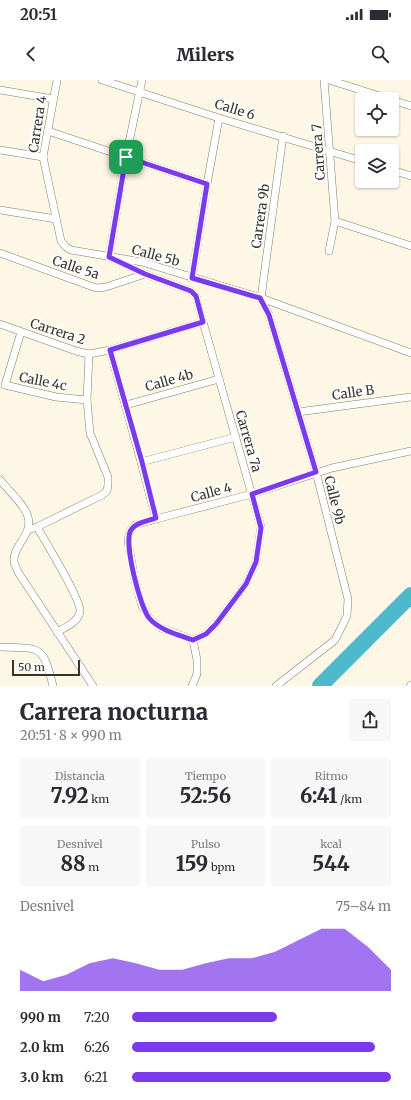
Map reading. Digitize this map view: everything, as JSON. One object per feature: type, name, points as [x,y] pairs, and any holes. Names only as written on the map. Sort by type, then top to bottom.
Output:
[{"type":"street","name":"Carrera 4","points":[[56,218],[43,157],[57,80]]},
{"type":"street","name":"Calle 6","points":[[102,80],[219,118],[355,159]]},
{"type":"street","points":[[109,257],[126,157],[142,80]]},
{"type":"street","name":"Carrera 7","points":[[324,80],[335,221],[328,251]]},
{"type":"street","points":[[329,80],[366,92]]},
{"type":"street","points":[[0,90],[53,99]]},
{"type":"street","points":[[399,102],[411,106]]},
{"type":"street","points":[[192,278],[219,118]]},
{"type":"street","points":[[48,131],[207,184]]},
{"type":"street","name":"Carrera 9b","points":[[260,298],[283,136]]},
{"type":"street","points":[[0,150],[43,157]]},
{"type":"street","points":[[399,172],[411,176]]},
{"type":"street","points":[[0,210],[56,218]]},
{"type":"street","name":"Calle 5b","points":[[56,218],[61,241],[71,250],[142,262],[260,298],[411,353]]},
{"type":"street","points":[[335,221],[411,246]]},
{"type":"street","name":"Calle 5a","points":[[0,252],[96,288],[106,287],[145,274]]},
{"type":"street","name":"Carrera 7a","points":[[109,257],[145,274],[191,291],[196,296],[261,528],[256,562],[246,584],[216,624],[206,634],[193,640]]},
{"type":"street","name":"Calle 9b","points":[[260,298],[269,315],[316,472],[348,599],[347,616],[335,640],[276,686]]},
{"type":"street","name":"Carrera 2","points":[[0,324],[76,351],[89,354],[110,350],[203,322]]},
{"type":"street","name":"Calle 4c","points":[[21,332],[3,387],[56,397],[87,400]]},
{"type":"street","points":[[110,350],[142,462],[156,518],[135,525],[130,531],[128,541],[134,576],[142,606],[150,619],[161,628],[193,640],[197,660],[197,674],[192,686]]},
{"type":"street","points":[[28,530],[37,527],[107,491],[108,477],[90,433],[87,400],[89,354]]},
{"type":"street","name":"Calle 4b","points":[[126,405],[219,379]]},
{"type":"street","name":"Calle B","points":[[298,412],[411,397]]},
{"type":"street","points":[[142,462],[236,437]]},
{"type":"street","name":"Calle 4","points":[[156,518],[252,494],[316,472],[411,451]]},
{"type":"street","points":[[0,480],[26,511],[29,519],[28,530],[14,553],[14,562],[18,572],[93,686]]},
{"type":"street","points":[[37,527],[75,595],[81,610],[74,622],[57,632]]},
{"type":"street","points":[[0,647],[28,648],[38,650],[43,655],[47,663],[53,686]]},
{"type":"waterway","points":[[320,686],[411,595]]},
{"type":"route","points":[[126,157],[207,184],[192,278],[260,298],[269,315],[316,472],[252,494],[261,528],[256,562],[246,584],[216,624],[206,634],[193,640],[161,628],[150,619],[142,606],[134,576],[128,541],[130,531],[135,525],[156,518],[142,462],[110,350],[203,322],[196,296],[191,291],[145,274],[109,257],[126,157]]}]
